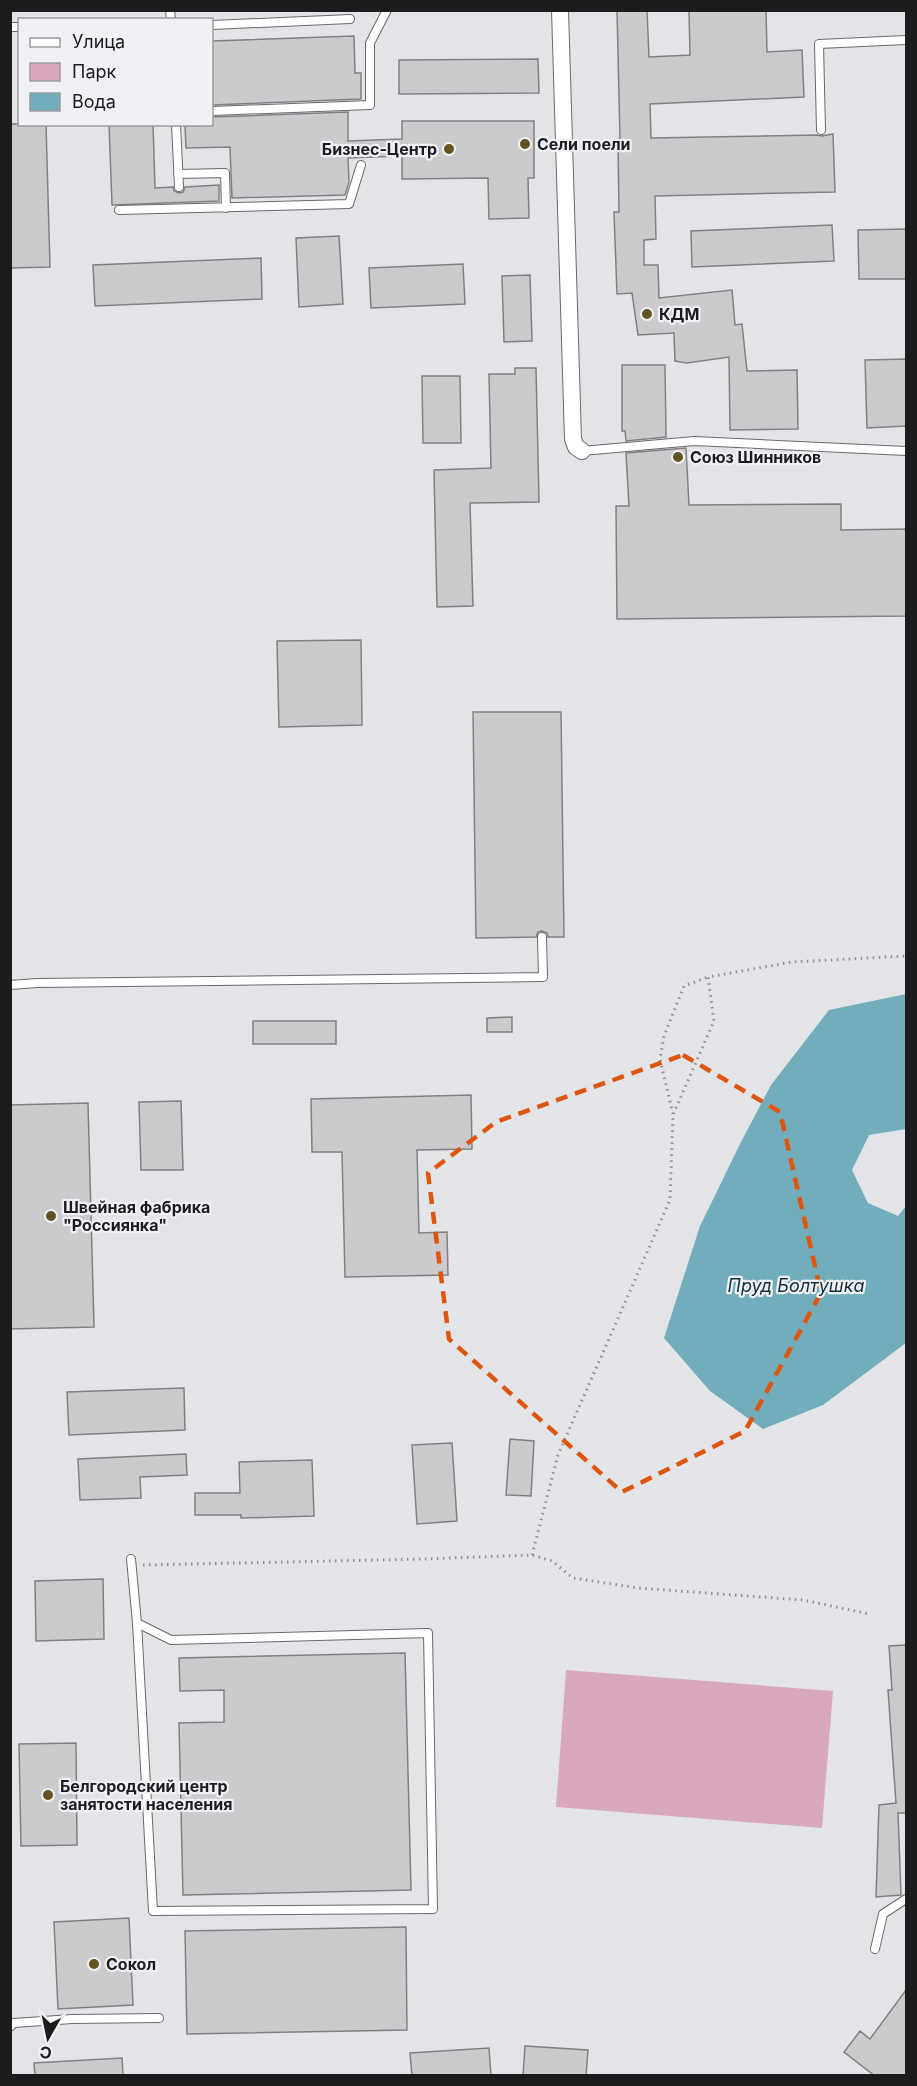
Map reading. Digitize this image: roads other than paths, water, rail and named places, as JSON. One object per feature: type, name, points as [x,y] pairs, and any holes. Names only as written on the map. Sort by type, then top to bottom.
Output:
[{"type":"street","points":[[560,10],[573,439],[576,447],[582,451]]},
{"type":"lane","points":[[213,111],[370,105],[370,44],[387,10]]},
{"type":"lane","points":[[213,25],[350,19]]},
{"type":"lane","points":[[821,130],[819,44],[906,40]]},
{"type":"lane","points":[[176,126],[179,187]]},
{"type":"lane","points":[[119,210],[179,206],[226,208],[349,204],[361,165]]},
{"type":"lane","points":[[178,174],[225,173],[226,208]]},
{"type":"lane","points":[[582,451],[694,441],[906,451]]},
{"type":"lane","points":[[10,985],[543,977],[542,937]]},
{"type":"lane","points":[[132,1562],[153,1911],[433,1909],[428,1633],[171,1640],[137,1623]]},
{"type":"lane","points":[[875,1948],[883,1914],[906,1899]]},
{"type":"lane","points":[[10,2027],[14,2023],[37,2021],[159,2018]]},
{"type":"water","name":"Пруд Болтушка","points":[[906,994],[906,1129],[869,1135],[852,1170],[868,1203],[898,1216],[906,1206],[906,1343],[823,1405],[763,1429],[710,1391],[664,1338],[700,1226],[771,1085],[829,1010]]},
{"type":"place","name":"Сели поели","points":[[525,144]]},
{"type":"place","name":"Бизнес-Центр","points":[[449,149]]},
{"type":"place","name":"КДМ","points":[[647,314]]},
{"type":"place","name":"Союз Шинников","points":[[678,457]]},
{"type":"place","name":"Швейная фабрика \"Россиянка\"","points":[[51,1216]]},
{"type":"place","name":"Белгородский центр занятости населения","points":[[48,1795]]},
{"type":"place","name":"Сокол","points":[[94,1964]]}]
